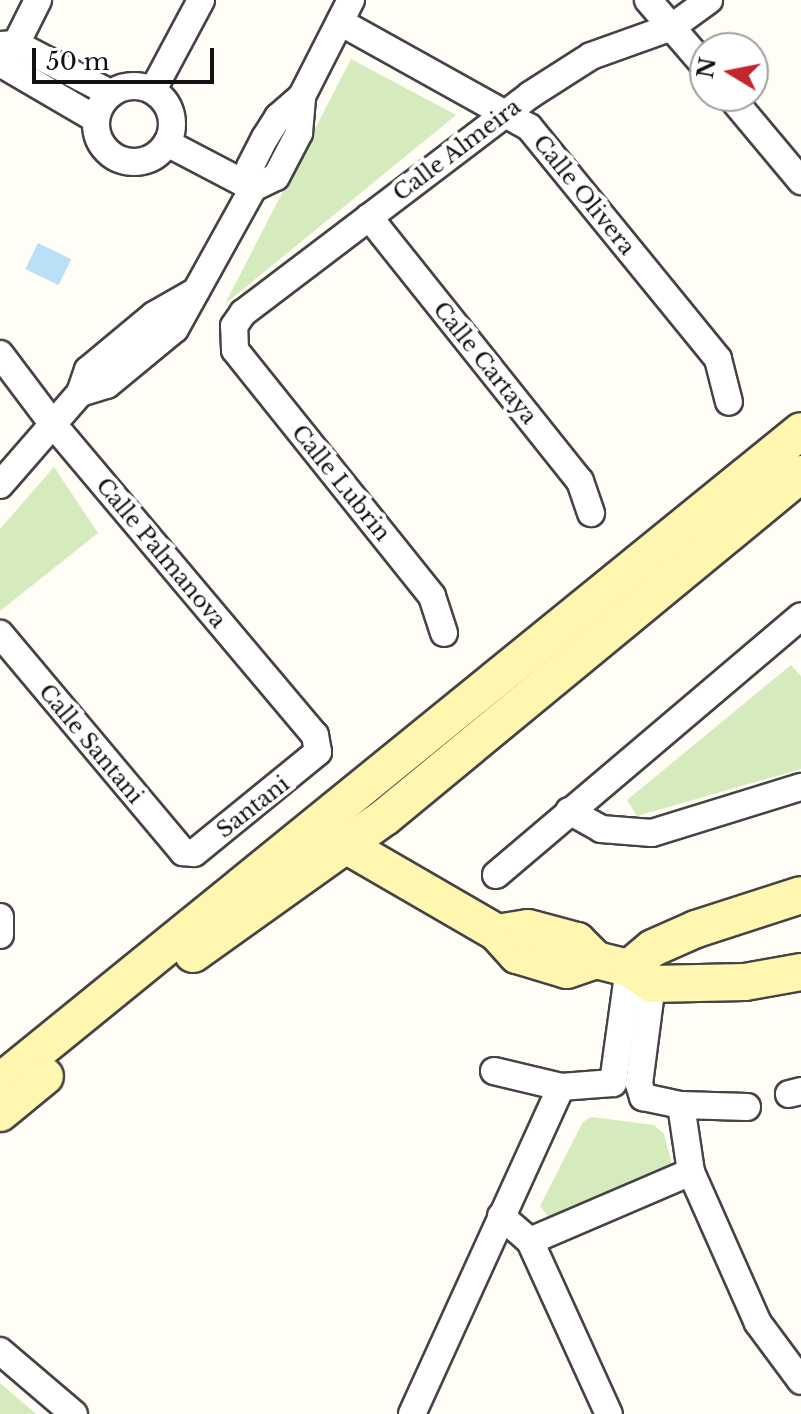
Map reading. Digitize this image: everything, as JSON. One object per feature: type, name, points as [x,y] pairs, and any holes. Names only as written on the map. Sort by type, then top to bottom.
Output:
[{"type":"street","points":[[5,55],[38,0]]},
{"type":"street","points":[[153,90],[201,0]]},
{"type":"street","points":[[648,0],[689,47]]},
{"type":"street","name":"Calle Almeira","points":[[232,337],[243,313],[505,114],[591,56],[672,27],[709,0]]},
{"type":"street","points":[[0,485],[80,393],[107,385],[175,329],[253,188],[276,177],[299,133],[302,96],[345,11]]},
{"type":"street","name":"Calle Olivera","points":[[345,11],[529,127],[718,359],[729,402]]},
{"type":"street","points":[[5,55],[110,93]]},
{"type":"street","points":[[5,55],[96,119],[103,147],[129,162],[144,161],[167,143],[171,114],[153,90],[124,86],[110,93],[96,119]]},
{"type":"street","points":[[743,112],[801,181]]},
{"type":"street","points":[[167,143],[253,188]]},
{"type":"street","name":"Calle Cartaya","points":[[369,217],[580,481],[591,513]]},
{"type":"street","name":"Calle Lubrin","points":[[232,337],[235,350],[432,596],[444,633]]},
{"type":"street","name":"Calle Palmanova","points":[[0,354],[52,423],[315,735],[318,752]]},
{"type":"street","points":[[0,1082],[312,825],[801,431]]},
{"type":"street","points":[[0,1113],[203,945],[346,846],[801,474]]},
{"type":"street","points":[[496,875],[569,811],[796,630]]},
{"type":"street","name":"Calle Santani","points":[[0,634],[183,852]]},
{"type":"street","name":"Santani","points":[[183,852],[194,853],[318,752]]},
{"type":"street","points":[[569,811],[601,829],[652,833],[801,787]]},
{"type":"street","points":[[312,825],[497,933],[528,928],[577,941],[626,971],[745,982],[801,972]]},
{"type":"street","points":[[494,1071],[561,1087],[600,1088],[617,1078],[626,971],[653,948],[696,929],[801,895]]},
{"type":"street","points":[[0,917],[0,935]]},
{"type":"street","points":[[626,971],[639,1092],[649,1100],[681,1105],[747,1107]]},
{"type":"street","points":[[412,1414],[561,1087]]},
{"type":"street","points":[[681,1105],[691,1172],[758,1323],[801,1381]]},
{"type":"street","points":[[530,1241],[691,1172]]},
{"type":"street","points":[[501,1216],[530,1241],[609,1414]]},
{"type":"street","points":[[0,1351],[74,1414]]},
{"type":"green space","points":[[351,59],[456,115],[225,304]]},
{"type":"green space","points":[[54,467],[98,533],[0,611],[0,529]]},
{"type":"green space","points":[[791,665],[801,676],[801,769],[637,816],[627,800]]},
{"type":"green space","points":[[591,1117],[654,1125],[664,1134],[672,1165],[665,1174],[552,1221],[540,1206],[583,1122]]},
{"type":"green space","points":[[0,1383],[36,1414],[0,1414]]},
{"type":"water","points":[[38,243],[71,259],[59,285],[25,269]]}]
